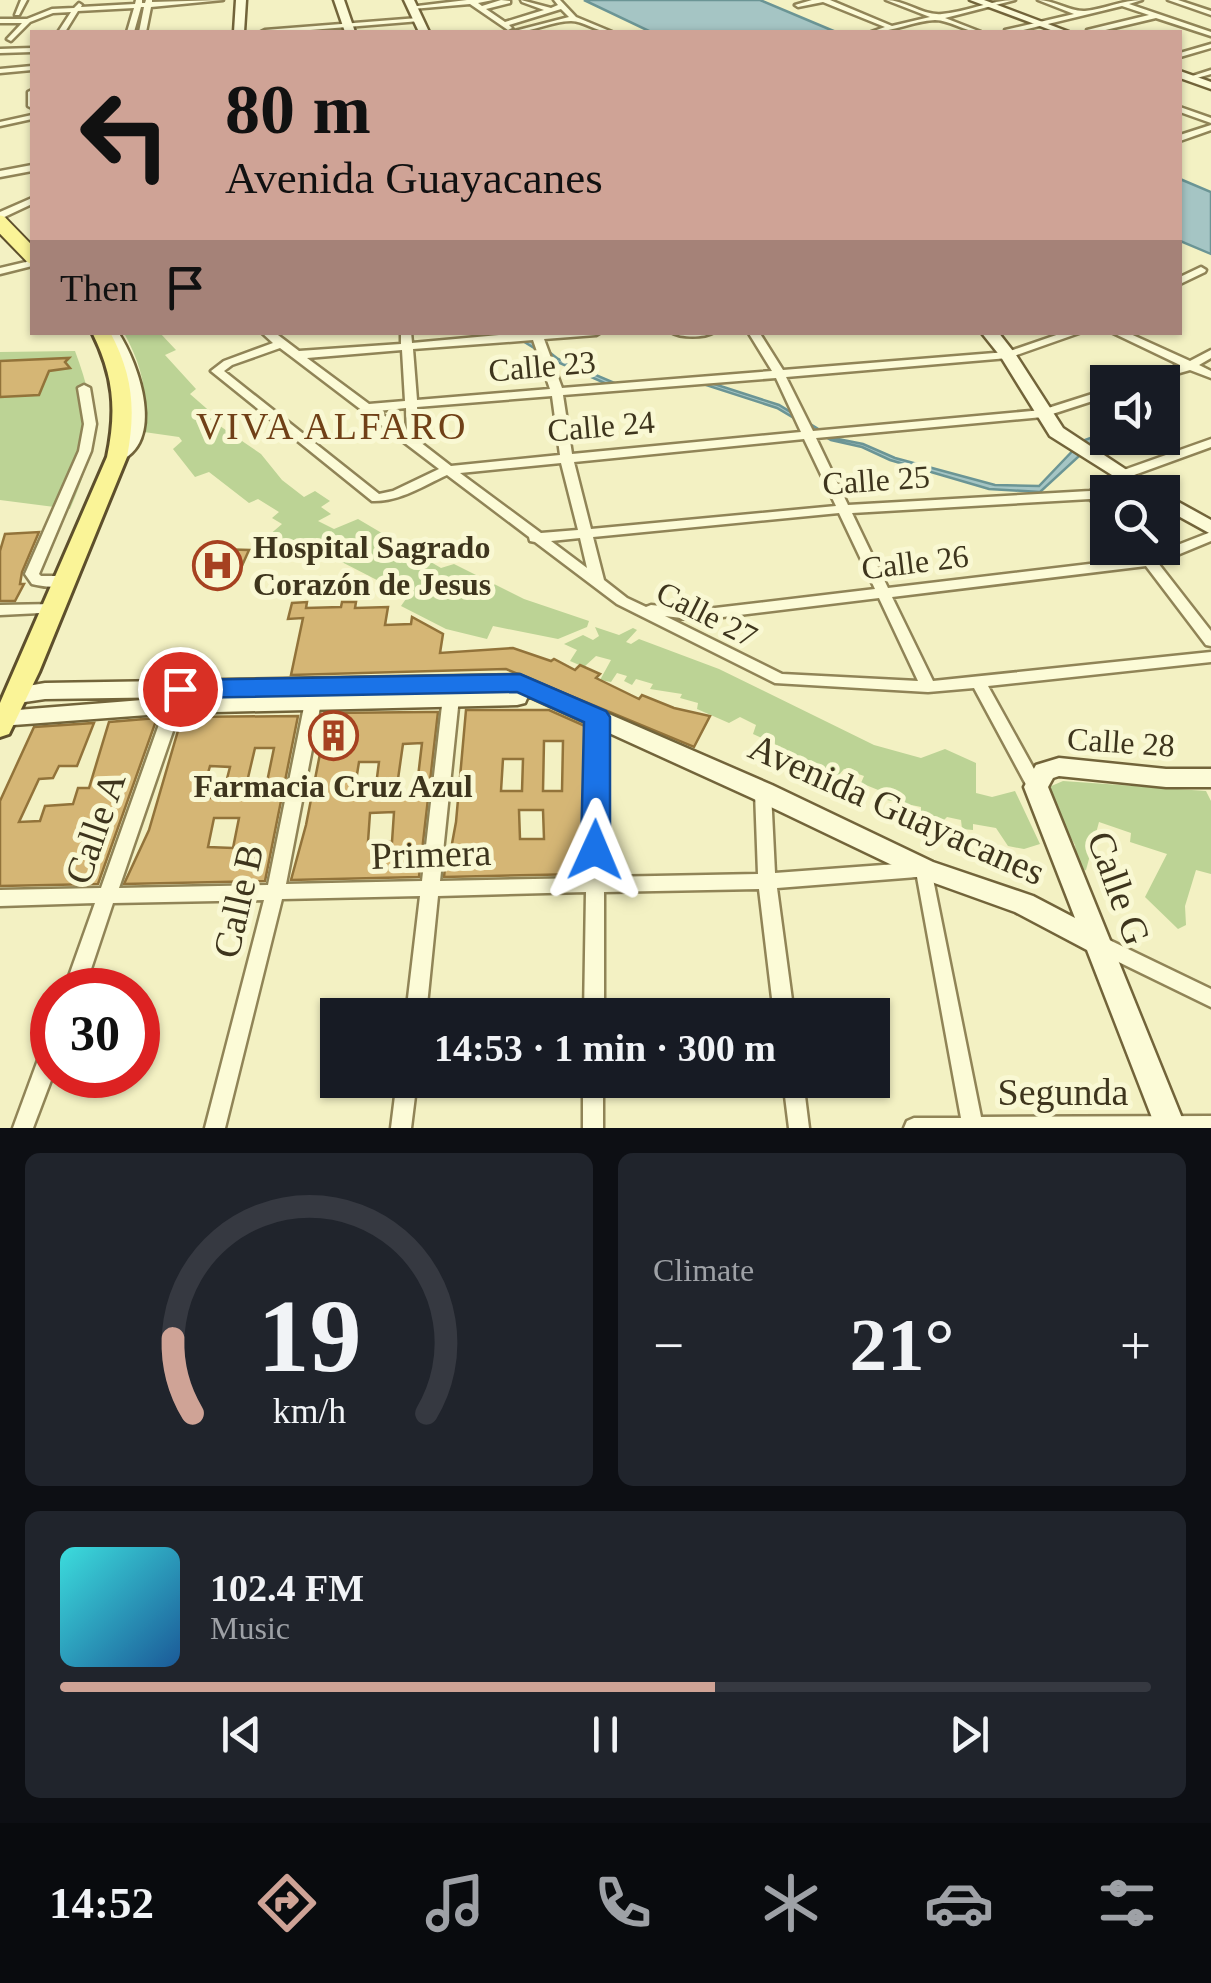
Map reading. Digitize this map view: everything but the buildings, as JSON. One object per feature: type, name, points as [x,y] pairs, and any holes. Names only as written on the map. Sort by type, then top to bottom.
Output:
[{"type":"main road","points":[[0,219],[30,259]]},
{"type":"main road","points":[[2,723],[18,695],[38,680],[55,609],[108,489],[118,453],[126,417],[122,381],[102,335]]},
{"type":"street","points":[[16,14],[24,0]]},
{"type":"street","points":[[63,30],[82,0]]},
{"type":"street","points":[[11,39],[28,21],[48,12],[220,0]]},
{"type":"street","points":[[230,30],[232,0]]},
{"type":"street","points":[[238,30],[241,0]]},
{"type":"street","points":[[339,0],[349,29]]},
{"type":"street","points":[[475,5],[490,0]]},
{"type":"street","points":[[423,30],[410,4],[508,2],[504,0]]},
{"type":"street","points":[[798,5],[823,0],[896,30]]},
{"type":"street","points":[[889,0],[973,30]]},
{"type":"street","points":[[962,0],[1047,30]]},
{"type":"street","points":[[901,30],[982,4],[1012,0]]},
{"type":"street","points":[[1041,0],[1080,14]]},
{"type":"street","points":[[1109,0],[1211,34]]},
{"type":"street","points":[[1016,30],[1139,0]]},
{"type":"street","points":[[1171,0],[1211,14]]},
{"type":"street","points":[[524,1],[603,30]]},
{"type":"street","points":[[143,30],[149,2]]},
{"type":"street","points":[[131,30],[138,3]]},
{"type":"street","points":[[504,25],[551,10],[560,3],[573,17]]},
{"type":"street","points":[[475,5],[512,30]]},
{"type":"street","points":[[1174,22],[1211,14]]},
{"type":"street","points":[[1098,30],[1156,16]]},
{"type":"street","points":[[523,30],[573,17]]},
{"type":"street","points":[[321,30],[418,20]]},
{"type":"street","points":[[0,21],[28,21]]},
{"type":"street","points":[[1037,25],[1056,30]]},
{"type":"street","points":[[1176,30],[1189,27]]},
{"type":"street","points":[[1182,54],[1211,46]]},
{"type":"street","points":[[0,52],[30,50]]},
{"type":"street","points":[[0,71],[30,68]]},
{"type":"street","points":[[1183,78],[1211,72]]},
{"type":"street","points":[[1183,78],[1211,89]]},
{"type":"street","points":[[1182,110],[1211,124]]},
{"type":"street","points":[[0,124],[30,117]]},
{"type":"street","points":[[1182,137],[1211,124]]},
{"type":"street","points":[[0,174],[30,168]]},
{"type":"street","points":[[0,219],[30,203]]},
{"type":"street","points":[[0,219],[13,244],[30,260]]},
{"type":"street","points":[[0,219],[30,245]]},
{"type":"street","points":[[13,244],[30,247]]},
{"type":"street","points":[[0,271],[30,263]]},
{"type":"street","points":[[1182,280],[1200,270]]},
{"type":"street","points":[[94,335],[113,374],[117,407],[112,442],[118,453],[132,439],[135,402],[126,363],[112,335]]},
{"type":"street","name":"Calle 27","points":[[270,335],[622,601],[780,679],[928,687],[1211,657]]},
{"type":"street","points":[[296,354],[407,339],[511,335]]},
{"type":"street","points":[[537,335],[558,392],[566,456],[598,584]]},
{"type":"street","points":[[754,335],[779,372],[928,687]]},
{"type":"street","points":[[991,335],[1042,413],[1070,444],[1120,475]]},
{"type":"street","name":"Calle 23","points":[[367,408],[1008,355],[1067,335]]},
{"type":"street","points":[[1123,335],[1211,375]]},
{"type":"street","points":[[407,339],[414,444]]},
{"type":"street","name":"Calle 24","points":[[280,344],[228,362],[217,371],[371,496],[387,497],[447,470],[1042,413],[1090,398]]},
{"type":"street","points":[[1180,369],[1211,353]]},
{"type":"street","points":[[65,581],[38,582],[32,574],[82,460],[90,424],[84,388]]},
{"type":"street","points":[[1125,475],[1211,443]]},
{"type":"street","name":"Calle 25","points":[[534,538],[844,509],[1090,495]]},
{"type":"street","points":[[1180,510],[1211,528]]},
{"type":"street","name":"Calle 26","points":[[1180,549],[1211,536]]},
{"type":"street","name":"Calle 26","points":[[622,601],[676,615],[698,615],[1119,565]]},
{"type":"street","points":[[1154,565],[1211,641]]},
{"type":"street","points":[[0,610],[55,609]]},
{"type":"street","name":"Avenida Guayacanes","points":[[38,680],[177,697]]},
{"type":"street","name":"Calle G","points":[[979,683],[1036,787],[1171,1128]]},
{"type":"street","points":[[418,998],[452,691]]},
{"type":"street","name":"Avenida Guayacanes","points":[[2,723],[177,697],[452,691],[551,696],[924,870],[1024,904],[1211,998]]},
{"type":"street","name":"Calle B","points":[[215,1128],[275,893],[315,694]]},
{"type":"street","name":"Calle A","points":[[82,968],[177,697]]},
{"type":"street","points":[[594,998],[597,717]]},
{"type":"street","name":"Calle 28","points":[[1036,787],[1044,771],[1058,767],[1166,778],[1211,778]]},
{"type":"street","points":[[763,792],[767,881],[782,998]]},
{"type":"street","points":[[924,870],[973,1127]]},
{"type":"street","name":"Primera","points":[[0,898],[767,881],[924,870]]},
{"type":"street","points":[[1024,904],[1051,910],[1078,896]]},
{"type":"street","points":[[23,1128],[34,1098]]},
{"type":"street","points":[[401,1128],[405,1098]]},
{"type":"street","points":[[593,1098],[593,1128]]},
{"type":"street","points":[[795,1098],[799,1128]]},
{"type":"street","name":"Segunda","points":[[914,1128],[1211,1126]]},
{"type":"green space","points":[[125,335],[162,335],[176,350],[165,355],[196,389],[190,394],[222,422],[217,424],[261,454],[282,480],[304,497],[315,491],[330,501],[321,507],[331,514],[318,521],[334,529],[358,519],[441,568],[454,564],[524,599],[589,621],[587,627],[558,639],[493,626],[487,639],[446,629],[401,606],[408,596],[299,540],[286,547],[268,536],[282,524],[272,518],[279,512],[258,499],[249,503],[209,472],[195,477],[173,449],[182,441],[179,437],[144,432],[143,381]]},
{"type":"green space","points":[[75,351],[88,394],[92,430],[86,466],[70,509],[0,500],[0,352]]},
{"type":"green space","points":[[595,627],[619,635],[633,628],[637,630],[626,642],[631,644],[639,639],[719,669],[874,745],[921,758],[945,749],[976,763],[976,793],[992,797],[1015,791],[1040,844],[1024,849],[1008,846],[996,828],[973,824],[973,830],[962,829],[961,820],[947,817],[943,821],[921,813],[921,807],[887,800],[888,794],[861,783],[864,776],[844,769],[837,777],[823,769],[819,773],[780,755],[781,747],[753,734],[756,725],[740,717],[729,723],[697,709],[698,703],[680,698],[682,694],[650,689],[653,684],[636,679],[632,685],[624,681],[627,676],[617,673],[611,682],[600,680],[611,660],[596,656],[584,667],[570,661],[577,650],[564,644],[583,635],[593,640],[599,636]]},
{"type":"green space","points":[[1063,781],[1206,791],[1211,801],[1211,874],[1196,870],[1185,906],[1186,925],[1178,929],[1145,897],[1167,854],[1130,842],[1131,833],[1099,822],[1086,870],[1079,872],[1075,845],[1047,795],[1049,787]]},
{"type":"water","points":[[584,0],[760,0],[831,30],[647,30]]},
{"type":"water","points":[[1182,180],[1211,192],[1211,254],[1182,242]]},
{"type":"water","points":[[513,335],[528,335],[558,359],[619,385],[705,381],[779,405],[833,438],[995,485],[1039,486],[1082,441],[1090,438],[1090,452],[1079,456],[1040,492],[989,489],[831,440],[777,408],[697,382],[618,389],[555,361]]},
{"type":"place","name":"Hospital Sagrado Corazón de Jesus","points":[[218,565]]},
{"type":"place","name":"Farmacia Cruz Azul","points":[[333,736]]},
{"type":"district","name":"VIVA ALFARO","points":[[332,426]]},
{"type":"route","points":[[180,689],[520,683],[597,717],[595,850]]}]
